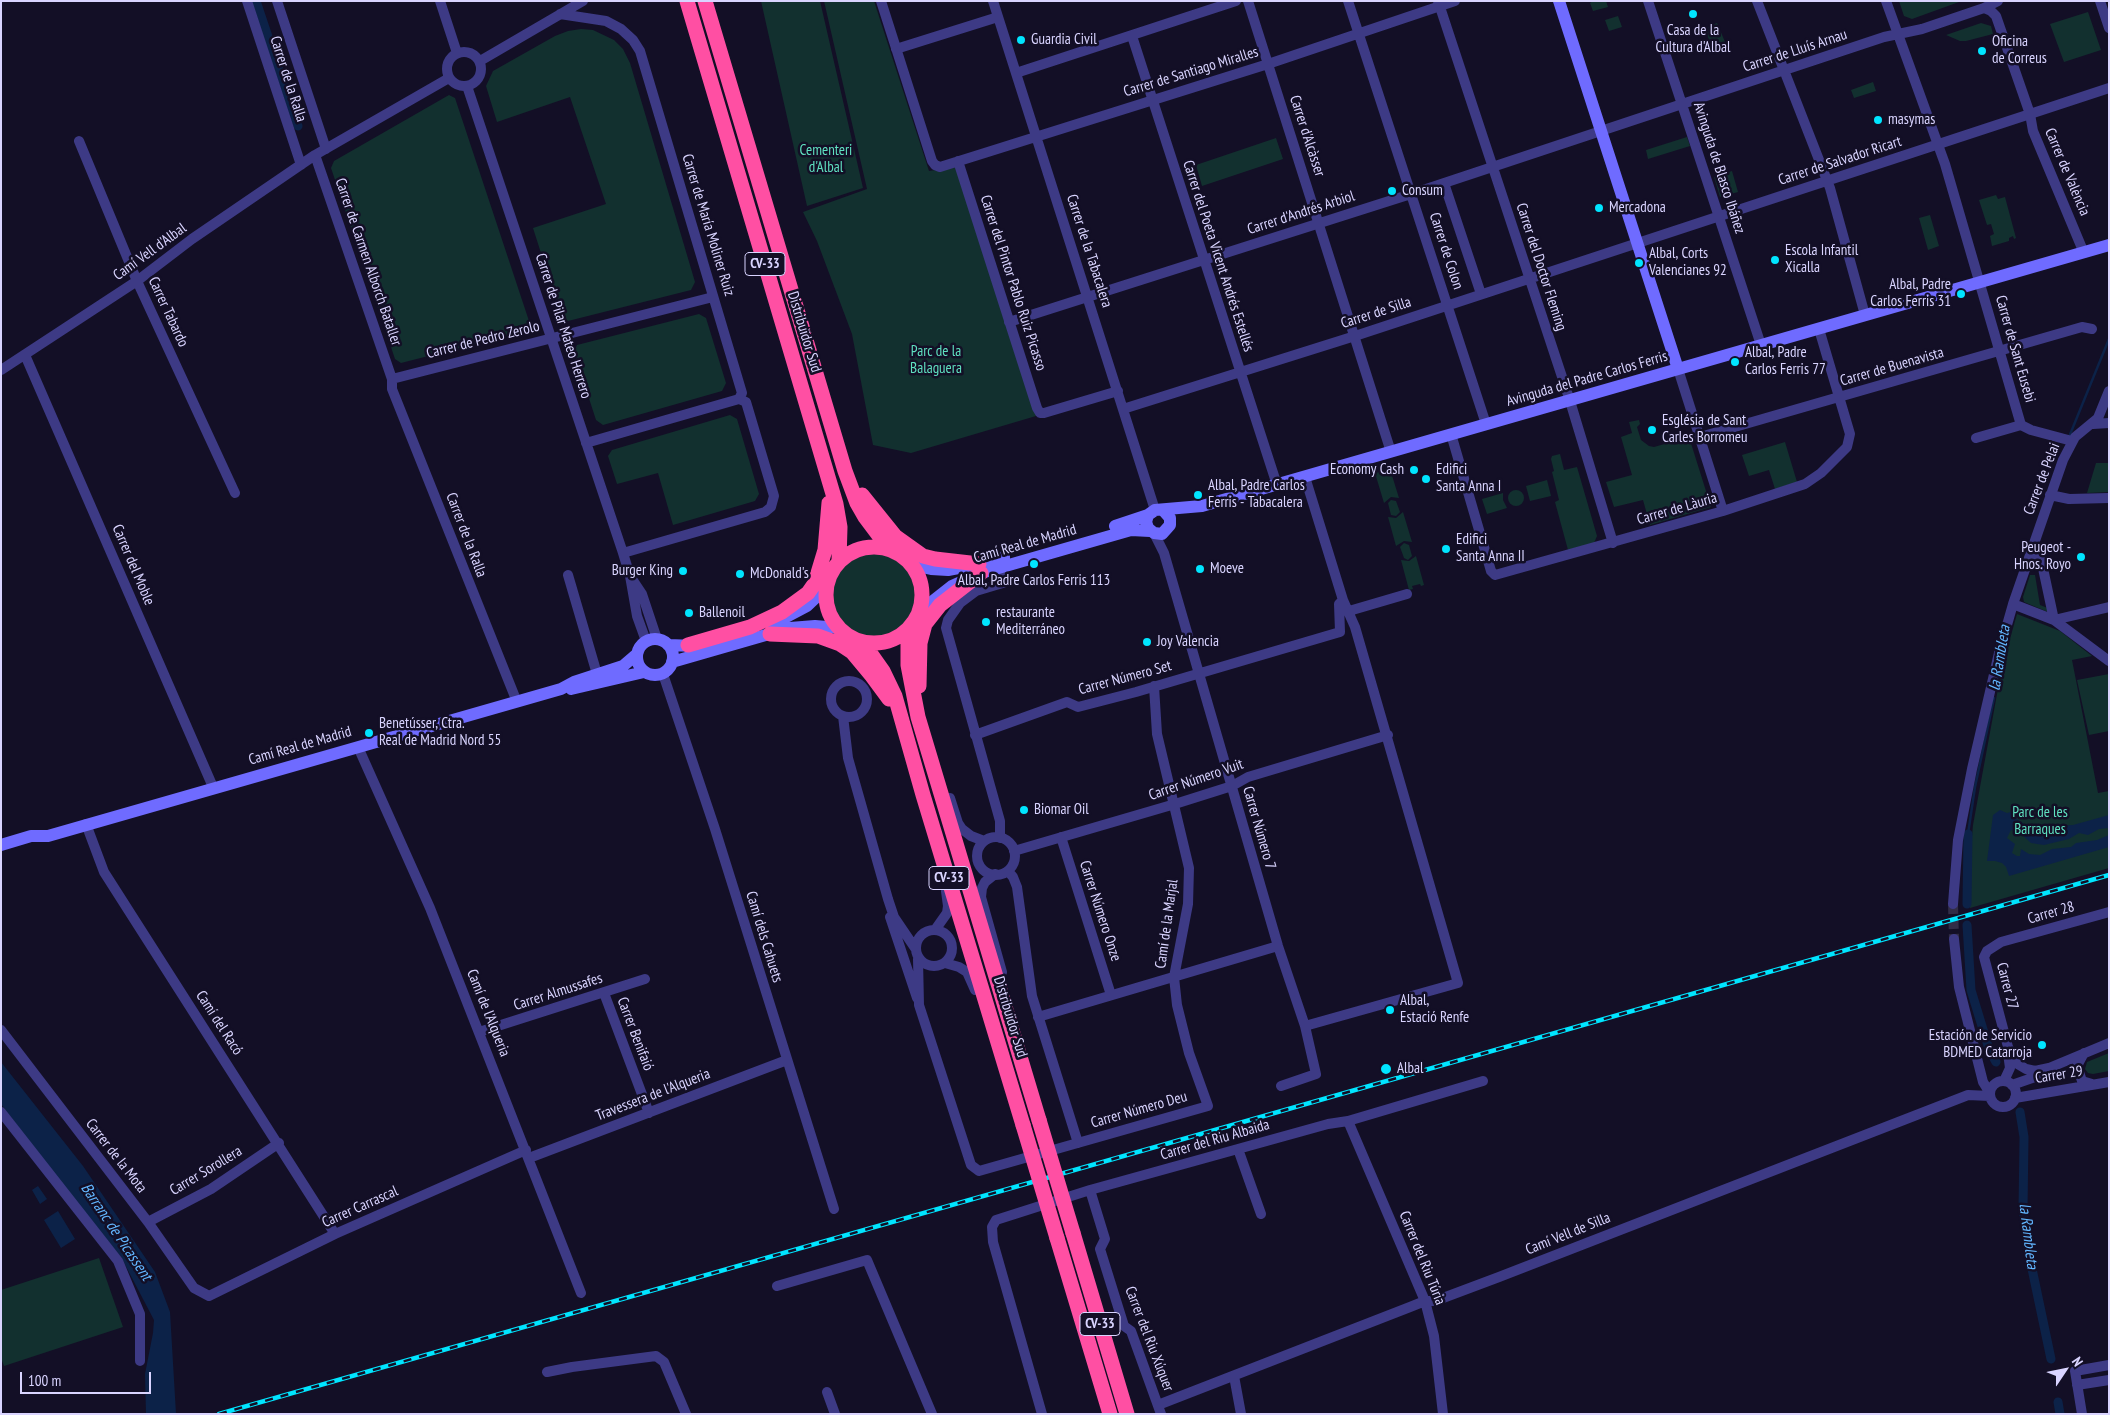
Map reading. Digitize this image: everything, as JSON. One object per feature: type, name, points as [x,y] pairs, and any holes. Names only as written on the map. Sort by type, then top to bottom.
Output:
[{"type":"highway","name":"Distribuïdor Sud","points":[[687,1],[836,504],[840,527],[839,561]]},
{"type":"highway","name":"Distribuïdor Sud","points":[[705,1],[845,471],[865,518],[890,549]]},
{"type":"highway","points":[[845,471],[879,518],[910,547],[924,556],[980,569]]},
{"type":"highway","points":[[688,645],[750,627],[782,612],[808,593],[815,583],[825,550],[830,482]]},
{"type":"highway","points":[[839,561],[850,553],[862,548],[876,546],[890,549]]},
{"type":"highway","name":"CV-33","points":[[838,628],[856,640],[870,643],[884,643],[908,630],[919,612],[922,596],[920,580],[912,565],[890,549]]},
{"type":"highway","name":"CV-33","points":[[826,588],[833,569],[839,561]]},
{"type":"highway","points":[[918,717],[920,643],[925,624],[940,605],[980,569]]},
{"type":"highway","points":[[826,588],[826,602],[830,616],[838,628]]},
{"type":"highway","name":"Distribuïdor Sud","points":[[908,630],[908,665],[918,717],[1128,1414]]},
{"type":"highway","points":[[770,634],[818,636],[840,644],[852,652],[872,676],[904,723]]},
{"type":"highway","name":"Distribuïdor Sud","points":[[856,640],[871,654],[883,671],[895,696],[904,723],[923,795],[1110,1414]]},
{"type":"street","name":"Carrer de la Ralla","points":[[247,1],[301,165]]},
{"type":"street","points":[[277,1],[326,148]]},
{"type":"street","points":[[440,1],[458,53]]},
{"type":"street","points":[[560,14],[570,1]]},
{"type":"street","points":[[480,61],[582,1]]},
{"type":"street","points":[[881,1],[896,48],[998,17]]},
{"type":"street","name":"Carrer de la Tabacalera","points":[[993,1],[1155,512]]},
{"type":"street","points":[[1016,73],[1236,1]]},
{"type":"street","name":"Carrer d'Alcàsser","points":[[1248,1],[1391,452]]},
{"type":"street","name":"Carrer de Colon","points":[[1348,1],[1486,424]]},
{"type":"street","name":"Carrer de Santiago Miralles","points":[[896,48],[932,161],[940,167],[1268,64],[1439,4],[1455,1]]},
{"type":"street","points":[[1559,1],[1723,511]]},
{"type":"street","name":"Avinguda de Blasco Ibáñez","points":[[1648,1],[1761,345]]},
{"type":"street","points":[[1757,1],[1828,181],[1865,316]]},
{"type":"street","name":"Carrer de Sant Eusebi","points":[[1886,1],[1938,145],[1980,282],[2020,424]]},
{"type":"street","name":"Carrer de Lluís Arnau","points":[[1601,131],[1897,33],[1922,29],[1984,8],[1998,1]]},
{"type":"street","points":[[1984,8],[1996,16],[2004,1]]},
{"type":"street","points":[[2100,1],[2109,28]]},
{"type":"street","name":"Carrer del Doctor Fleming","points":[[1439,4],[1570,401],[1613,543]]},
{"type":"street","name":"Carrer de María Moliner Ruiz","points":[[560,14],[606,20],[621,29],[633,40],[640,51],[742,393],[739,399],[746,402],[774,496],[771,507],[764,512],[623,553]]},
{"type":"street","name":"Carrer de València","points":[[1996,16],[2030,114],[2033,131],[2084,253]]},
{"type":"street","name":"Carrer del Poeta Vicent Andrés Estellés","points":[[1132,36],[1276,485]]},
{"type":"street","points":[[468,52],[480,61],[482,71],[477,81],[467,86],[457,85],[449,78],[448,63],[458,53],[468,52]]},
{"type":"street","name":"Camí Vell d'Albal","points":[[1,370],[137,281],[192,239],[326,148],[449,78]]},
{"type":"street","name":"Carrer de Pilar Mateo Herrero","points":[[467,86],[630,576],[642,594],[657,641]]},
{"type":"street","name":"Carrer de Salvador Ricart","points":[[1638,242],[2109,88]]},
{"type":"street","name":"Carrer d'Andrés Arbiol","points":[[1009,322],[1204,261],[1601,131]]},
{"type":"street","name":"Carrer Tabardo","points":[[79,141],[137,281],[235,493]]},
{"type":"street","name":"Carrer de Carmen Alborch Bataller","points":[[315,156],[392,379]]},
{"type":"street","name":"Carrer del Pintor Pablo Ruiz Picasso","points":[[958,161],[1040,413],[1118,391]]},
{"type":"street","points":[[1444,183],[1481,294]]},
{"type":"street","name":"Carrer de Silla","points":[[1123,409],[1354,336],[1638,242]]},
{"type":"street","name":"Avinguda del Padre Carlos Ferris","points":[[1155,512],[1202,506],[2109,245]]},
{"type":"street","name":"Carrer de Pedro Zerolo","points":[[392,379],[713,297]]},
{"type":"street","name":"Carrer de Buenavista","points":[[1700,437],[2082,327],[2092,329]]},
{"type":"street","points":[[1819,329],[1839,398]]},
{"type":"street","name":"Carrer del Moble","points":[[25,355],[213,787]]},
{"type":"street","name":"Carrer de la Ralla","points":[[392,379],[392,389],[517,702]]},
{"type":"street","name":"Carrer de Pelai","points":[[1953,904],[1958,840],[1972,769],[2013,604],[2066,454],[2072,441],[2085,428],[2093,424],[2101,413],[2109,391]]},
{"type":"street","name":"Carrer de Làuria","points":[[1451,434],[1491,572],[1499,575],[1723,511],[1792,490],[1811,481],[1847,447],[1850,434],[1839,398]]},
{"type":"street","points":[[586,444],[739,399]]},
{"type":"street","points":[[2093,424],[2109,423]]},
{"type":"street","points":[[1976,438],[2020,424],[2031,430],[2072,441]]},
{"type":"street","points":[[2059,438],[2066,454]]},
{"type":"street","points":[[1305,477],[1388,735],[1458,983],[1305,1026]]},
{"type":"street","points":[[2050,495],[2069,499],[2109,498]]},
{"type":"street","name":"Avinguda del Padre Carlos Ferris","points":[[1160,530],[1202,506]]},
{"type":"street","points":[[1155,512],[1170,518],[1160,530],[1146,525],[1155,512]]},
{"type":"street","name":"Camí Real de Madrid","points":[[919,612],[952,586],[980,569],[1155,512]]},
{"type":"street","name":"Camí Real de Madrid","points":[[912,565],[948,570],[1002,566],[1131,530],[1160,530]]},
{"type":"street","name":"Carrer Número 7","points":[[1160,530],[1164,553],[1198,674],[1278,946],[1305,1026],[1316,1074],[1281,1086]]},
{"type":"street","points":[[2032,550],[2041,559],[2054,620]]},
{"type":"street","points":[[1000,838],[1000,821],[946,628],[948,620],[960,604],[976,591],[1006,582],[1002,566]]},
{"type":"street","points":[[568,575],[597,674]]},
{"type":"street","points":[[657,641],[672,651],[672,662],[669,669],[663,674],[652,675],[644,672],[638,665],[636,654],[641,645],[657,641],[700,646],[724,641],[769,626],[808,606],[826,588]]},
{"type":"street","points":[[1349,611],[1407,594]]},
{"type":"street","name":"Carrer Número Set","points":[[975,734],[1067,702],[1078,707],[1340,632],[1338,604],[1343,600]]},
{"type":"street","points":[[2013,604],[2054,620],[2109,661]]},
{"type":"street","points":[[2054,620],[2109,607]]},
{"type":"street","points":[[672,662],[770,634],[802,627],[838,628]]},
{"type":"street","name":"Camí Real de Madrid","points":[[1,854],[35,844],[48,836],[86,824],[561,689],[597,674],[623,666],[636,654]]},
{"type":"street","name":"Camí Real de Madrid","points":[[561,689],[576,690],[644,672]]},
{"type":"street","name":"Camí dels Cahuets","points":[[663,674],[715,829],[834,1209]]},
{"type":"street","name":"Camí de la Marjal","points":[[1154,686],[1157,734],[1190,868],[1188,904],[1174,977],[1177,1005],[1189,1053],[1208,1106]]},
{"type":"street","points":[[842,716],[848,758],[888,899],[894,917],[915,948],[918,959],[919,1005]]},
{"type":"street","name":"Carrer Número Vuit","points":[[1014,851],[1175,804],[1232,786],[1248,778],[1388,735]]},
{"type":"street","name":"Camí de l'Alqueria","points":[[358,747],[430,908],[581,1293]]},
{"type":"street","points":[[937,778],[947,792],[958,823],[971,836],[984,841]]},
{"type":"street","points":[[923,795],[923,809],[948,897],[947,913],[935,930]]},
{"type":"street","name":"Camí del Racó","points":[[86,824],[104,872],[279,1143],[335,1234]]},
{"type":"street","name":"Camí Real de Madrid","points":[[1,845],[32,836],[48,836]]},
{"type":"street","name":"Carrer Número Onze","points":[[1061,837],[1111,995]]},
{"type":"street","points":[[989,838],[1000,838],[1009,842],[1014,851],[1014,862],[1008,871],[995,874],[989,873],[980,864],[978,852],[984,841],[989,838]]},
{"type":"street","points":[[1008,871],[1017,887],[1032,996],[1078,1143]]},
{"type":"street","points":[[995,874],[982,888],[981,897],[1011,1002],[1012,1027]]},
{"type":"street","points":[[888,899],[888,912],[919,1005]]},
{"type":"street","name":"Carrer 28","points":[[2001,942],[2109,912]]},
{"type":"street","points":[[900,926],[923,933],[935,930],[946,934],[952,943],[951,954],[945,963]]},
{"type":"street","points":[[915,948],[916,942],[923,933]]},
{"type":"street","points":[[1954,939],[1959,987],[1979,1067],[1983,1082],[1996,1104],[2003,1107],[2010,1104],[2015,1098],[2015,1091],[2005,1082],[1993,1080],[1979,1067]]},
{"type":"street","name":"Carrer 27","points":[[2001,942],[1986,951],[1984,957],[2008,1047],[2010,1068],[2005,1082]]},
{"type":"street","points":[[1038,1016],[1278,946]]},
{"type":"street","points":[[918,959],[932,967]]},
{"type":"street","points":[[919,985],[932,967],[945,963],[959,967],[967,972],[1000,1045]]},
{"type":"street","name":"Carrer Almussafes","points":[[479,1032],[646,979]]},
{"type":"street","name":"Carrer Benifaió","points":[[604,993],[649,1113]]},
{"type":"street","name":"Carrer Número Deu","points":[[919,1005],[971,1165],[979,1171],[1208,1106]]},
{"type":"street","name":"Carrer de la Mota","points":[[1,1030],[148,1222],[194,1288],[209,1296]]},
{"type":"street","points":[[1990,1094],[1993,1085],[2035,1077],[2049,1068],[2109,1043]]},
{"type":"street","name":"Carrer 27","points":[[2008,1047],[2016,1063],[2021,1067],[2035,1071],[2049,1068]]},
{"type":"street","points":[[2084,1053],[2077,1066],[2082,1081],[2095,1084]]},
{"type":"street","name":"Travessera de l'Alqueria","points":[[527,1154],[649,1113],[787,1060]]},
{"type":"street","name":"Carrer del Riu Albaida","points":[[1042,1414],[992,1242],[992,1227],[996,1220],[1002,1216],[1090,1190],[1328,1124],[1348,1121],[1483,1081]]},
{"type":"street","name":"Carrer 29","points":[[2015,1098],[2109,1082]]},
{"type":"street","name":"Camí Vell de Silla","points":[[1160,1410],[1234,1376],[1425,1301],[1435,1300],[1500,1277],[1968,1095],[1990,1094]]},
{"type":"street","points":[[1,1112],[118,1261],[140,1314],[140,1361]]},
{"type":"street","name":"Carrer del Riu Túria","points":[[1348,1121],[1425,1301],[1434,1336],[1443,1414]]},
{"type":"street","name":"Carrer Sorollera","points":[[148,1222],[211,1189],[279,1143]]},
{"type":"street","points":[[1238,1149],[1261,1214]]},
{"type":"street","name":"Carrer Carrascal","points":[[209,1296],[335,1234],[527,1154]]},
{"type":"street","name":"Carrer del Riu Xúquer","points":[[1090,1190],[1105,1239],[1100,1249],[1124,1326],[1131,1331],[1160,1410]]},
{"type":"street","points":[[777,1286],[867,1260],[932,1414]]},
{"type":"street","points":[[547,1372],[656,1356],[664,1362],[686,1414]]},
{"type":"street","points":[[2082,1414],[2075,1371],[2109,1365]]},
{"type":"street","points":[[1234,1376],[1241,1414]]},
{"type":"street","points":[[2077,1385],[2109,1380]]},
{"type":"street","points":[[827,1392],[835,1414]]},
{"type":"green space","name":"Cementeri d'Albal","points":[[761,1],[820,1],[863,188],[807,206]]},
{"type":"green space","name":"Parc de la Balaguera","points":[[824,1],[874,1],[929,171],[956,167],[1036,416],[911,453],[873,445],[852,334],[817,241],[803,212],[867,189]]},
{"type":"green space","points":[[1593,1],[1606,1],[1608,7],[1593,11],[1590,3]]},
{"type":"green space","points":[[1899,1],[1959,2],[1912,19],[1904,16]]},
{"type":"green space","points":[[2088,12],[2101,50],[2064,62],[2050,24]]},
{"type":"green space","points":[[1618,16],[1622,27],[1609,31],[1605,20]]},
{"type":"green space","points":[[1717,23],[1728,49],[1713,52],[1705,28]]},
{"type":"green space","points":[[1981,23],[1991,26],[1993,34],[1966,41],[1960,41],[1946,35]]},
{"type":"green space","points":[[581,29],[593,30],[614,40],[623,49],[630,63],[695,282],[691,290],[568,321],[561,316],[533,228],[606,204],[570,97],[497,122],[486,86],[493,71],[555,36]]},
{"type":"green space","points":[[1873,82],[1876,91],[1854,98],[1851,90]]},
{"type":"green space","points":[[449,95],[455,98],[530,324],[526,331],[401,363],[395,359],[331,168],[334,161]]},
{"type":"green space","points":[[1687,137],[1690,146],[1648,159],[1646,150]]},
{"type":"green space","points":[[1276,138],[1283,159],[1202,186],[1196,165]]},
{"type":"green space","points":[[1732,171],[1738,192],[1720,197],[1714,177]]},
{"type":"green space","points":[[1996,195],[1998,199],[2005,197],[2016,238],[2014,239],[2013,236],[2009,238],[2009,241],[1992,246],[1990,236],[1994,234],[1991,224],[1987,225],[1979,200]]},
{"type":"green space","points":[[1930,215],[1939,246],[1928,250],[1919,218]]},
{"type":"green space","points":[[699,314],[706,318],[726,383],[722,391],[603,425],[596,420],[574,352],[577,345]]},
{"type":"green space","points":[[730,415],[737,419],[759,494],[755,501],[673,525],[658,473],[617,484],[608,456],[612,450]]},
{"type":"green space","points":[[1639,420],[1640,424],[1637,427],[1641,440],[1649,446],[1654,447],[1689,437],[1711,507],[1650,525],[1643,500],[1614,507],[1606,482],[1632,475],[1621,437],[1632,433],[1629,422]]},
{"type":"green space","points":[[1785,442],[1797,482],[1775,489],[1769,470],[1749,476],[1742,455]]},
{"type":"green space","points":[[1560,454],[1564,470],[1577,467],[1597,536],[1594,543],[1568,550],[1555,502],[1559,500],[1552,472],[1554,471],[1552,456]]},
{"type":"green space","points":[[2096,463],[2109,463],[2109,492],[2087,493]]},
{"type":"green space","points":[[1390,469],[1399,498],[1391,497],[1384,503],[1375,473],[1379,472],[1380,475],[1388,473],[1387,470]]},
{"type":"green space","points":[[1547,480],[1551,496],[1530,501],[1526,486]]},
{"type":"green space","points":[[1516,490],[1524,498],[1516,506],[1508,498]]},
{"type":"green space","points":[[1503,493],[1503,500],[1507,508],[1487,514],[1482,499]]},
{"type":"green space","points":[[1391,500],[1396,501],[1400,512],[1396,516],[1391,515],[1388,503]]},
{"type":"green space","points":[[1403,512],[1412,542],[1404,541],[1396,546],[1388,517],[1396,518]]},
{"type":"green space","points":[[1404,543],[1409,545],[1412,556],[1408,560],[1404,558],[1400,547]]},
{"type":"green space","points":[[874,554],[890,557],[903,566],[912,579],[915,595],[912,611],[903,624],[890,633],[874,636],[858,633],[845,624],[836,611],[833,595],[836,579],[845,566],[858,557]]},
{"type":"green space","points":[[1416,556],[1424,585],[1412,586],[1413,589],[1409,590],[1401,560],[1409,561]]},
{"type":"green space","points":[[2030,575],[2035,575],[2040,605],[2050,609],[2048,612],[2024,602],[2023,597]]},
{"type":"green space","name":"Parc de les Barraques","points":[[2017,614],[2060,631],[2092,656],[2072,660],[2098,793],[2109,791],[2109,868],[1970,908],[1970,858],[1973,825],[2002,667]]},
{"type":"green space","points":[[2109,674],[2109,731],[2089,735],[2077,680]]},
{"type":"green space","points":[[2109,1053],[2109,1071],[2088,1073],[2085,1069],[2087,1062]]},
{"type":"green space","points":[[99,1258],[123,1327],[4,1366],[1,1358],[1,1290]]},
{"type":"water","points":[[2000,810],[2007,813],[2018,810],[2014,817],[2043,837],[2049,827],[2073,825],[2109,815],[2109,828],[2099,829],[2088,835],[2079,833],[2069,839],[2044,845],[2031,843],[2018,831],[2011,830],[2007,838],[2015,844],[2012,853],[2017,856],[2020,856],[2021,849],[2029,854],[2040,855],[2052,849],[2071,847],[2076,843],[2097,840],[2109,835],[2109,847],[2009,876],[2006,867],[2002,863],[1987,861],[1993,815]]},
{"type":"water","name":"Barranc de Picassent","points":[[1,1062],[83,1166],[155,1272],[170,1312],[176,1414],[146,1414],[145,1374],[154,1320],[121,1257],[56,1177],[1,1104]]},
{"type":"water","points":[[38,1186],[47,1199],[40,1204],[32,1190]]},
{"type":"water","points":[[58,1211],[75,1239],[61,1248],[44,1220]]},
{"type":"waterway","points":[[256,1],[298,126]]},
{"type":"waterway","name":"la Rambleta","points":[[2069,437],[2109,339]]},
{"type":"waterway","name":"la Rambleta","points":[[1968,834],[1975,787],[1994,698]]},
{"type":"waterway","name":"la Rambleta","points":[[1967,904],[1968,834]]},
{"type":"waterway","name":"la Rambleta","points":[[1967,925],[1971,990],[1989,1049],[1996,1062]]},
{"type":"waterway","name":"la Rambleta","points":[[2020,1112],[2024,1137],[2023,1210],[2027,1245],[2051,1359]]},
{"type":"waterway","name":"la Rambleta","points":[[2058,1402],[2060,1414]]},
{"type":"tunnel","points":[[1953,904],[1954,939]]},
{"type":"railway","points":[[219,1414],[2109,875]]},
{"type":"place","name":"Casa de la Cultura d'Albal","points":[[1693,14]]},
{"type":"place","name":"Guardia Civil","points":[[1021,40]]},
{"type":"place","name":"Oficina de Correus","points":[[1982,51]]},
{"type":"place","name":"masymas","points":[[1878,120]]},
{"type":"place","name":"Consum","points":[[1392,191]]},
{"type":"place","name":"Mercadona","points":[[1599,208]]},
{"type":"place","name":"Escola Infantil Xicalla","points":[[1775,260]]},
{"type":"place","name":"Albal, Corts Valencianes 92","points":[[1639,263]]},
{"type":"place","name":"Albal, Padre Carlos Ferris 31","points":[[1961,294]]},
{"type":"place","name":"Albal, Padre Carlos Ferris 77","points":[[1735,362]]},
{"type":"place","name":"Església de Sant Carles Borromeu","points":[[1652,430]]},
{"type":"place","name":"Economy Cash","points":[[1414,470]]},
{"type":"place","name":"Edifici Santa Anna I","points":[[1426,479]]},
{"type":"place","name":"Albal, Padre Carlos Ferris - Tabacalera","points":[[1198,495]]},
{"type":"place","name":"Edifici Santa Anna II","points":[[1446,549]]},
{"type":"place","name":"Peugeot - Hnos. Royo","points":[[2081,557]]},
{"type":"place","name":"Albal, Padre Carlos Ferris 113","points":[[1034,564]]},
{"type":"place","name":"Moeve","points":[[1200,569]]},
{"type":"place","name":"Burger King","points":[[683,571]]},
{"type":"place","name":"McDonald's","points":[[740,574]]},
{"type":"place","name":"Ballenoil","points":[[689,613]]},
{"type":"place","name":"restaurante Mediterráneo","points":[[986,622]]},
{"type":"place","name":"Joy Valencia","points":[[1147,642]]},
{"type":"place","name":"Benetússer, Ctra. Real de Madrid Nord 55","points":[[369,733]]},
{"type":"place","name":"Biomar Oil","points":[[1024,810]]},
{"type":"place","name":"Albal, Estació Renfe","points":[[1390,1010]]},
{"type":"place","name":"Estación de Servicio BDMED Catarroja","points":[[2042,1045]]},
{"type":"place","name":"Albal","points":[[1386,1069]]}]
